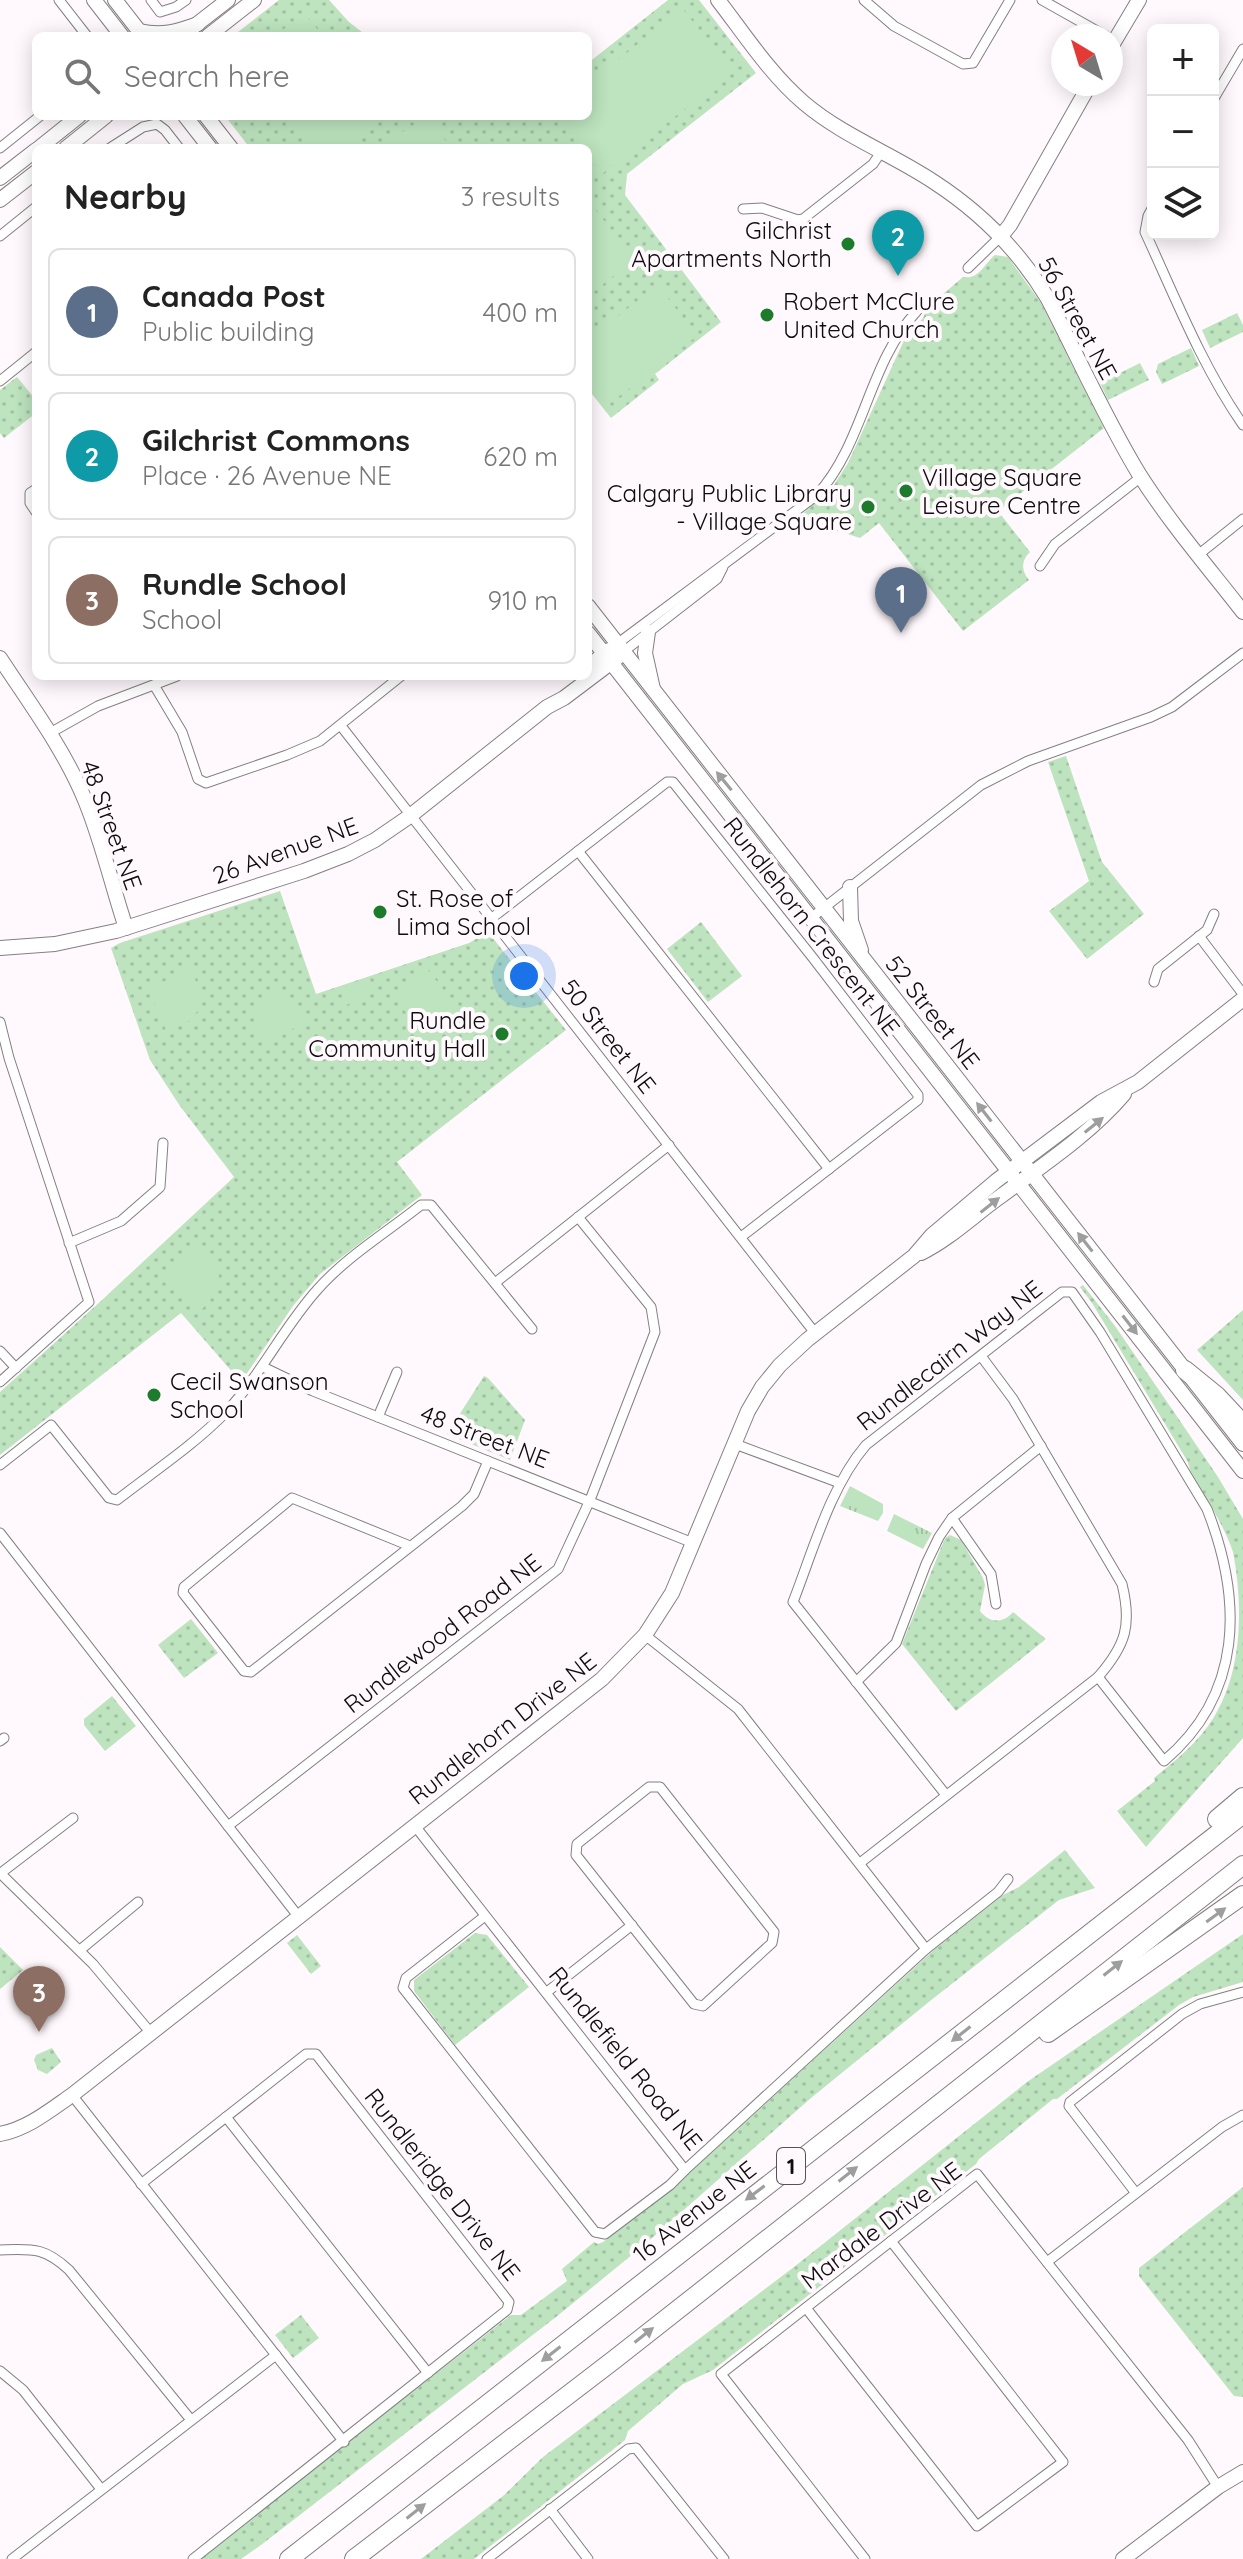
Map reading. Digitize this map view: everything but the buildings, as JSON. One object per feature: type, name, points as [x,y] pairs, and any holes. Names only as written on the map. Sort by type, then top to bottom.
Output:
[{"type":"highway","points":[[1185,1370],[1217,1396],[1243,1424]]},
{"type":"highway","points":[[1000,2003],[1022,1977],[1243,1797]]},
{"type":"highway","name":"16 Avenue NE","points":[[289,2559],[1243,1814]]},
{"type":"highway","name":"1","points":[[354,2559],[615,2359],[1243,1865]]},
{"type":"highway","points":[[941,2101],[974,2085],[1243,1895]]},
{"type":"street","points":[[59,0],[84,32]]},
{"type":"street","points":[[94,0],[119,32]]},
{"type":"street","points":[[115,0],[140,32]]},
{"type":"street","points":[[151,0],[160,12],[186,0]]},
{"type":"street","points":[[188,32],[228,0]]},
{"type":"street","points":[[213,32],[254,0]]},
{"type":"street","name":"56 Street NE","points":[[718,0],[774,72],[803,102],[822,117],[934,182],[1001,236],[1036,278],[1141,477],[1243,612]]},
{"type":"street","points":[[864,0],[894,26],[963,64],[973,63],[1010,0]]},
{"type":"street","points":[[1042,0],[1083,24]]},
{"type":"street","points":[[1122,24],[1139,0]]},
{"type":"street","points":[[107,17],[113,32]]},
{"type":"street","points":[[176,32],[198,24]]},
{"type":"street","points":[[1215,96],[1243,49]]},
{"type":"street","points":[[968,268],[1010,225],[1083,96]]},
{"type":"street","points":[[0,148],[35,120]]},
{"type":"street","points":[[43,144],[74,120]]},
{"type":"street","points":[[71,144],[101,120]]},
{"type":"street","points":[[188,120],[207,144]]},
{"type":"street","points":[[209,120],[228,144]]},
{"type":"street","points":[[116,144],[143,127],[157,124],[175,144]]},
{"type":"street","points":[[743,209],[762,208],[803,219],[873,164],[881,152]]},
{"type":"street","points":[[0,178],[32,153]]},
{"type":"street","points":[[0,200],[32,175]]},
{"type":"street","points":[[0,236],[32,210]]},
{"type":"street","points":[[1149,240],[1199,347],[1243,425]]},
{"type":"street","name":"26 Avenue NE","points":[[592,673],[710,573],[723,567],[801,508],[826,485],[841,464],[890,348],[917,311]]},
{"type":"street","points":[[0,381],[32,355]]},
{"type":"street","points":[[1040,566],[1055,544],[1141,477]]},
{"type":"street","points":[[1198,555],[1243,519]]},
{"type":"street","name":"26 Avenue NE","points":[[620,648],[648,632],[717,579],[723,567]]},
{"type":"street","name":"52 Street NE","points":[[592,611],[1243,1444]]},
{"type":"street","points":[[648,632],[645,653],[654,693]]},
{"type":"street","name":"52 Street NE","points":[[592,638],[1243,1471]]},
{"type":"street","points":[[811,918],[981,785],[1028,761],[1172,707],[1243,653]]},
{"type":"street","name":"48 Street NE","points":[[0,658],[50,733],[85,801],[126,928]]},
{"type":"street","name":"26 Avenue NE","points":[[592,665],[608,658]]},
{"type":"street","points":[[50,733],[98,706],[167,680]]},
{"type":"street","points":[[154,685],[182,732],[198,779],[206,783],[320,741],[396,680]]},
{"type":"street","name":"26 Avenue NE","points":[[547,707],[559,691],[573,680]]},
{"type":"street","name":"26 Avenue NE","points":[[0,948],[79,941],[304,871],[348,854],[410,816],[584,680]]},
{"type":"street","name":"50 Street NE","points":[[341,726],[815,1333]]},
{"type":"street","name":"Rundlehorn Crescent NE","points":[[492,918],[667,782],[673,782],[797,937],[918,1095],[918,1100],[741,1237]]},
{"type":"street","points":[[578,851],[829,1169]]},
{"type":"street","points":[[850,887],[851,921],[866,961]]},
{"type":"street","points":[[1154,982],[1158,969],[1207,930],[1214,914]]},
{"type":"street","points":[[1199,936],[1243,996]]},
{"type":"street","name":"Rundlehorn Drive NE","points":[[914,1256],[932,1235],[1009,1171],[1101,1102],[1129,1087],[1243,996]]},
{"type":"street","points":[[0,1022],[4,1058],[89,1302],[0,1382]]},
{"type":"street","name":"Rundlehorn Drive NE","points":[[0,2134],[12,2132],[72,2095],[602,1679],[645,1635],[672,1593],[748,1411],[780,1365],[815,1333],[914,1256],[940,1243],[1032,1174],[1108,1113],[1129,1087]]},
{"type":"street","points":[[69,1243],[121,1221],[160,1187],[163,1143]]},
{"type":"street","points":[[495,1283],[669,1145]]},
{"type":"street","points":[[0,1465],[51,1425],[109,1498],[117,1500],[213,1425],[263,1367],[297,1313],[333,1273],[421,1205],[431,1205],[532,1329]]},
{"type":"street","name":"Rundlewood Road NE","points":[[228,1826],[558,1569],[590,1500],[655,1332],[651,1307],[578,1217]]},
{"type":"street","name":"Rundlecairn Way NE","points":[[946,1795],[793,1602],[840,1483],[852,1461],[866,1445],[1062,1292],[1072,1292],[1100,1332],[1221,1537],[1234,1575],[1239,1609],[1235,1647],[1225,1682],[1209,1717],[1185,1745],[1164,1761],[1098,1677]]},
{"type":"street","points":[[0,1351],[16,1368]]},
{"type":"street","points":[[860,1863],[1098,1677],[1116,1656],[1126,1628],[1128,1608],[1122,1584],[1013,1399],[981,1356]]},
{"type":"street","name":"48 Street NE","points":[[263,1367],[313,1391],[693,1543]]},
{"type":"street","points":[[378,1417],[397,1372]]},
{"type":"street","points":[[735,1444],[840,1483]]},
{"type":"street","points":[[856,1682],[896,1643],[926,1564],[952,1518],[1041,1446]]},
{"type":"street","points":[[410,1546],[292,1498],[184,1587],[183,1593],[244,1671],[251,1672],[462,1506],[474,1494],[488,1461]]},
{"type":"street","points":[[952,1518],[991,1574],[996,1604]]},
{"type":"street","points":[[0,1533],[298,1916]]},
{"type":"street","points":[[645,1635],[738,1709],[926,1949]]},
{"type":"street","points":[[649,1787],[660,1787],[774,1932],[772,1943],[703,2006],[694,2004],[632,1925],[576,1855],[577,1844],[649,1787]]},
{"type":"street","points":[[73,1818],[0,1873],[80,1950],[150,2032]]},
{"type":"street","name":"Rundlefield Road NE","points":[[415,1826],[685,2170],[926,1949],[998,1892],[1008,1879]]},
{"type":"street","points":[[80,1950],[138,1902]]},
{"type":"street","points":[[485,1916],[406,1978],[403,1988],[575,2208],[595,2232],[605,2234],[685,2170]]},
{"type":"street","points":[[547,1992],[632,1925]]},
{"type":"street","points":[[1135,2192],[1069,2106],[1070,2102],[1182,2014],[1200,2004],[1243,1992]]},
{"type":"street","name":"Rundleridge Drive NE","points":[[141,2184],[306,2054],[316,2054],[509,2302],[507,2310],[193,2559]]},
{"type":"street","points":[[72,2095],[344,2442]]},
{"type":"street","points":[[1047,2262],[1135,2192],[1222,2127],[1243,2115]]},
{"type":"street","points":[[226,2117],[428,2373]]},
{"type":"street","name":"Mardale Drive NE","points":[[865,2559],[721,2374],[977,2174],[1188,2440],[1218,2487]]},
{"type":"street","points":[[806,2308],[977,2526],[1063,2462],[891,2241]]},
{"type":"street","points":[[0,2250],[32,2249],[54,2255],[191,2420]]},
{"type":"street","points":[[12,2559],[276,2355]]},
{"type":"street","points":[[0,2371],[23,2390],[101,2489]]},
{"type":"street","points":[[487,2559],[628,2449],[636,2448],[724,2559]]},
{"type":"street","points":[[1123,2559],[1218,2487],[1243,2472]]},
{"type":"street","points":[[550,2509],[588,2559]]},
{"type":"green space","points":[[279,0],[329,0],[362,32],[238,32]]},
{"type":"green space","points":[[668,0],[699,0],[756,73],[627,174],[625,195],[721,322],[655,374],[659,380],[611,418],[592,394],[592,144],[247,144],[228,120],[592,120],[592,60]]},
{"type":"green space","points":[[683,9],[732,72],[602,174],[592,161],[592,144],[579,144],[560,120],[592,120],[592,80]]},
{"type":"green space","points":[[304,13],[320,32],[280,32]]},
{"type":"green space","points":[[287,120],[380,120],[350,144],[306,144]]},
{"type":"green space","points":[[422,120],[432,120],[447,144],[382,144]]},
{"type":"green space","points":[[592,205],[631,255],[630,263],[592,293]]},
{"type":"green space","points":[[995,255],[1008,257],[1041,303],[1104,428],[998,511],[1030,552],[1023,566],[1029,580],[963,631],[879,523],[860,538],[798,518],[834,485],[848,463],[906,336],[923,318],[928,307],[963,277],[977,274]]},
{"type":"green space","points":[[658,285],[697,336],[604,408],[592,392],[592,336]]},
{"type":"green space","points":[[1237,313],[1243,332],[1210,348],[1202,330]]},
{"type":"green space","points":[[1191,348],[1199,366],[1162,384],[1156,372],[1158,364]]},
{"type":"green space","points":[[1140,363],[1149,380],[1108,400],[1100,383]]},
{"type":"green space","points":[[17,377],[32,395],[32,416],[4,438],[0,433],[0,390]]},
{"type":"green space","points":[[1066,756],[1102,862],[1144,914],[1087,959],[1049,911],[1089,881],[1048,762]]},
{"type":"green space","points":[[280,891],[316,994],[469,943],[488,932],[566,1030],[397,1162],[422,1195],[320,1274],[293,1306],[241,1382],[181,1313],[0,1455],[0,1392],[234,1177],[180,1106],[150,1060],[111,948]]},
{"type":"green space","points":[[701,922],[742,976],[708,1002],[667,949]]},
{"type":"green space","points":[[189,968],[199,987],[202,1005],[191,1020],[167,1032],[148,990]]},
{"type":"green space","points":[[427,969],[462,1013],[428,1040],[393,996]]},
{"type":"green space","points":[[364,980],[370,997],[346,1005],[340,988]]},
{"type":"green space","points":[[278,984],[305,1021],[266,1046],[256,1027],[255,1012],[262,998]]},
{"type":"green space","points":[[195,1248],[212,1265],[219,1278],[215,1293],[200,1311],[164,1282]]},
{"type":"green space","points":[[1083,1285],[1176,1415],[1243,1519],[1243,1738],[1146,1847],[1117,1811],[1155,1781],[1154,1778],[1194,1743],[1224,1699],[1231,1679],[1238,1636],[1236,1572],[1233,1552],[1219,1520],[1188,1462],[1080,1287]]},
{"type":"green space","points":[[1243,1310],[1243,1400],[1197,1350]]},
{"type":"green space","points":[[484,1376],[525,1420],[510,1460],[447,1434]]},
{"type":"green space","points":[[850,1486],[883,1504],[883,1513],[878,1521],[840,1506]]},
{"type":"green space","points":[[894,1514],[932,1533],[923,1549],[887,1531]]},
{"type":"green space","points":[[950,1535],[961,1540],[983,1578],[985,1585],[980,1611],[992,1620],[1001,1620],[1013,1612],[1046,1639],[956,1711],[902,1644],[945,1538]]},
{"type":"green space","points":[[191,1619],[218,1653],[184,1678],[158,1645]]},
{"type":"green space","points":[[112,1696],[136,1726],[105,1751],[84,1725],[84,1719]]},
{"type":"green space","points":[[1065,1850],[1095,1888],[1059,1900],[930,2001],[811,2098],[644,2245],[556,2317],[261,2545],[241,2559],[199,2559],[511,2315],[521,2315],[567,2281],[562,2269],[594,2242],[603,2242],[673,2188],[936,1948]]},
{"type":"green space","points":[[475,1933],[487,1935],[529,1987],[455,2045],[414,1991],[414,1980]]},
{"type":"green space","points":[[1243,1934],[1243,1982],[1193,1997],[1179,2005],[1053,2099],[976,2164],[713,2370],[683,2384],[628,2431],[625,2440],[474,2559],[421,2559],[503,2496],[543,2457],[794,2267],[1027,2082]]},
{"type":"green space","points":[[297,1935],[321,1966],[311,1974],[287,1943]]},
{"type":"green space","points":[[0,1947],[23,1970],[0,1989]]},
{"type":"green space","points":[[52,2048],[61,2062],[47,2074],[38,2070],[34,2060],[36,2055]]},
{"type":"green space","points":[[1243,2187],[1243,2397],[1234,2396],[1139,2276],[1139,2268]]},
{"type":"green space","points":[[301,2315],[319,2338],[293,2358],[275,2335]]},
{"type":"place","name":"Gilchrist Apartments North","points":[[848,244]]},
{"type":"place","name":"Gilchrist Commons","points":[[898,276]]},
{"type":"place","name":"Robert McClure United Church","points":[[767,315]]},
{"type":"place","name":"Village Square Leisure Centre","points":[[906,491]]},
{"type":"place","name":"Calgary Public Library - Village Square","points":[[868,507]]},
{"type":"place","name":"Canada Post","points":[[901,633]]},
{"type":"place","name":"St. Rose of Lima School","points":[[380,912]]},
{"type":"place","name":"Rundle Community Hall","points":[[502,1034]]},
{"type":"place","name":"Cecil Swanson School","points":[[154,1395]]},
{"type":"place","name":"Rundle School","points":[[39,2032]]}]
